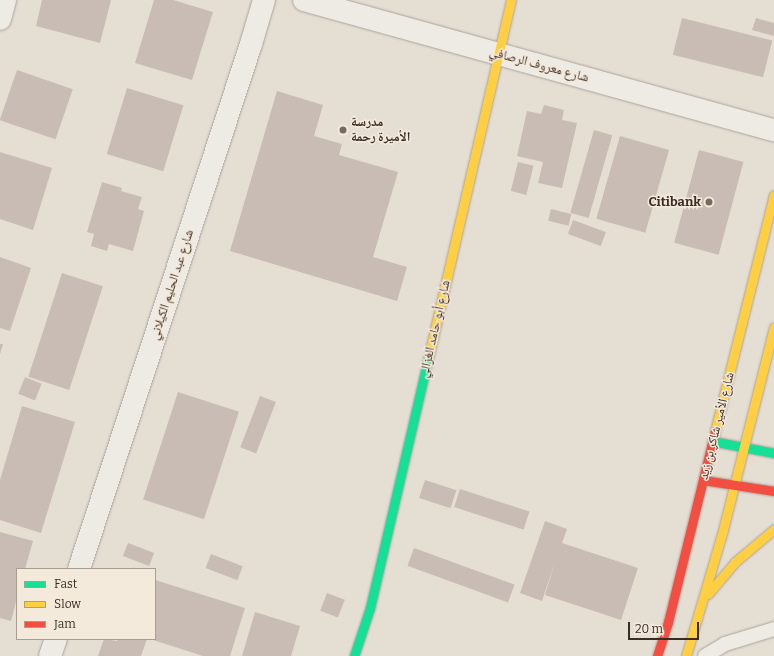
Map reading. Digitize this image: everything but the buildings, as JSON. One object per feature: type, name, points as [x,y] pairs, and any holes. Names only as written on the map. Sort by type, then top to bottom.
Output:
[{"type":"main road","name":"شارع أبو حامد الغزالي","points":[[354,656],[370,608],[511,0]]},
{"type":"main road","name":"شارع الأمير شاكر بن زيد","points":[[657,656],[668,622],[774,195]]},
{"type":"main road","points":[[686,656],[734,486],[774,327]]},
{"type":"main road","points":[[769,348],[774,370]]},
{"type":"main road","points":[[712,442],[774,453]]},
{"type":"main road","points":[[703,480],[774,491]]},
{"type":"main road","points":[[703,599],[735,562],[774,529]]},
{"type":"street","points":[[0,19],[5,0]]},
{"type":"street","name":"شارع عبد الحليم الكيلاني","points":[[79,568],[264,0]]},
{"type":"street","name":"شارع معروف الرصافي","points":[[304,0],[774,130]]},
{"type":"street","points":[[50,656],[56,640]]},
{"type":"lane","points":[[705,656],[725,644],[774,629]]},
{"type":"traffic: fast","points":[[354,656],[370,608],[429,355]]},
{"type":"traffic: fast","points":[[712,441],[774,453]]},
{"type":"traffic: slow","points":[[429,355],[511,0]]},
{"type":"traffic: slow","points":[[715,431],[774,195]]},
{"type":"traffic: slow","points":[[686,656],[723,530],[774,327]]},
{"type":"traffic: slow","points":[[708,594],[735,562],[774,529]]},
{"type":"traffic: jam","points":[[657,656],[668,622],[715,431]]},
{"type":"traffic: jam","points":[[703,480],[774,491]]},
{"type":"place","name":"مدرسة الأميرة رحمة","points":[[343,130]]},
{"type":"place","name":"Citibank","points":[[709,202]]}]
